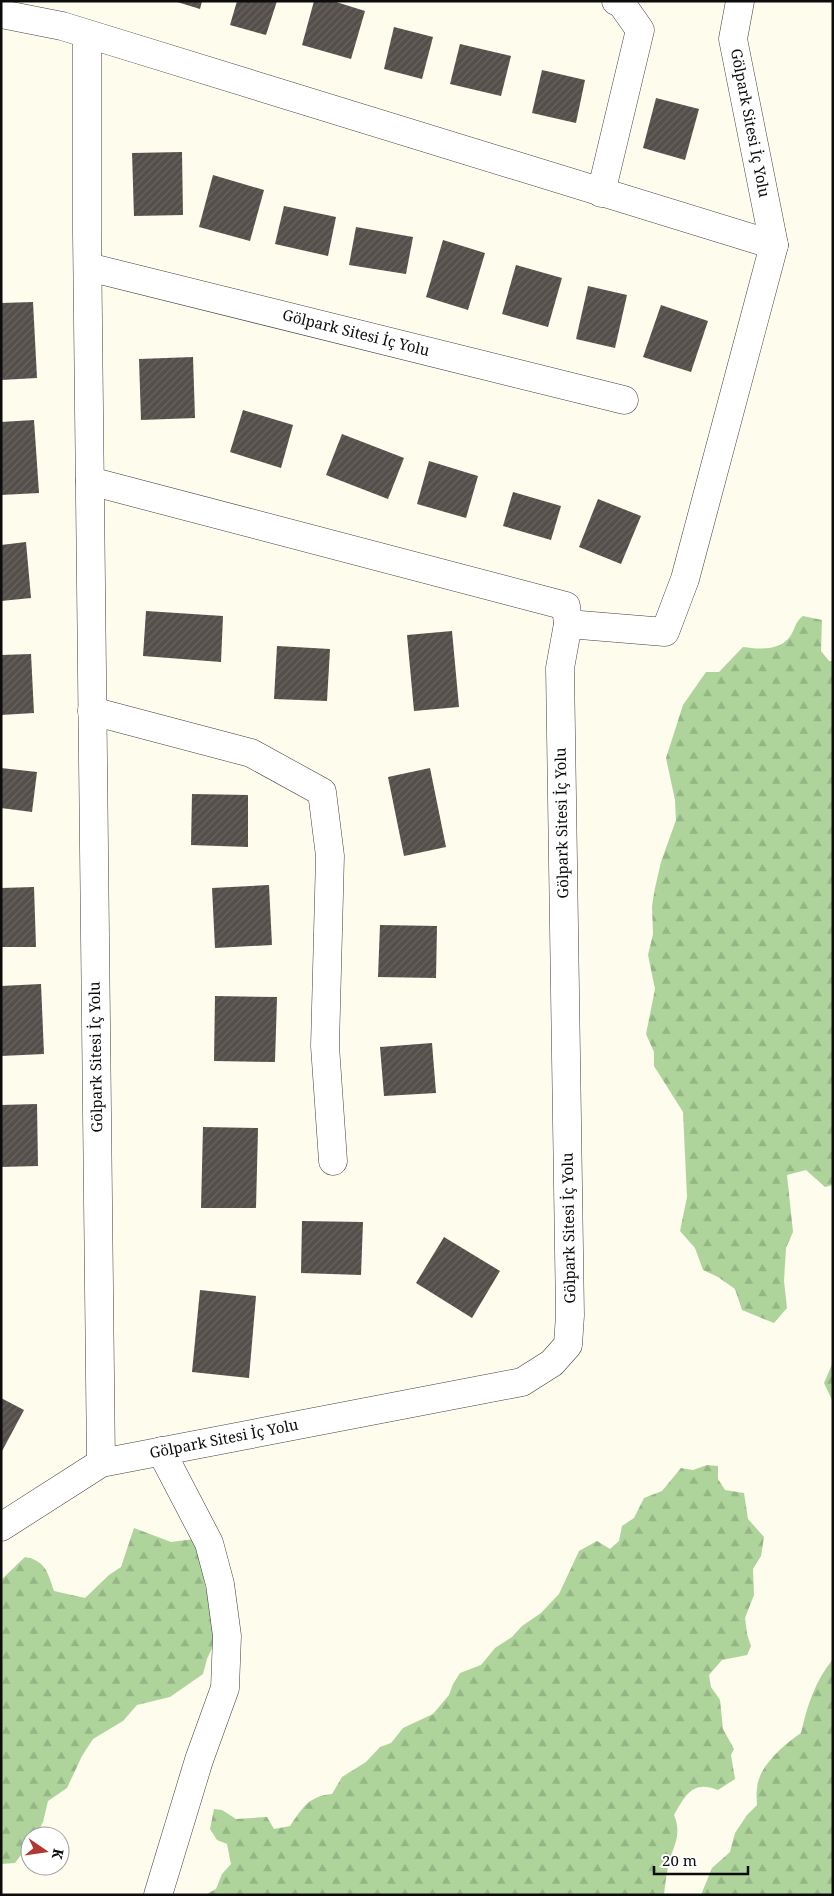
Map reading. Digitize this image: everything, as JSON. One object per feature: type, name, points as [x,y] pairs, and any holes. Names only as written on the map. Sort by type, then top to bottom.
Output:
[{"type":"street","points":[[602,193],[640,30],[621,3],[616,1]]},
{"type":"street","name":"Gölpark Sitesi İç Yolu","points":[[1,1528],[101,1463],[522,1382],[552,1363],[568,1345],[570,1305],[560,668],[568,624],[665,632],[685,579],[774,245],[733,39],[740,1]]},
{"type":"street","points":[[6,22],[62,26],[774,245]]},
{"type":"street","name":"Gölpark Sitesi İç Yolu","points":[[87,35],[92,711],[101,1463]]},
{"type":"street","name":"Gölpark Sitesi İç Yolu","points":[[88,267],[624,400]]},
{"type":"street","points":[[90,481],[566,606],[568,624]]},
{"type":"street","points":[[92,711],[251,753],[322,792],[330,856],[325,1046],[333,1161]]},
{"type":"street","points":[[158,1895],[199,1760],[226,1688],[227,1636],[220,1584],[210,1543],[161,1451]]},
{"type":"green space","points":[[803,616],[822,620],[821,651],[829,661],[833,661],[833,1185],[825,1187],[806,1170],[787,1175],[793,1232],[786,1248],[784,1281],[787,1308],[774,1323],[742,1310],[735,1289],[718,1277],[703,1270],[695,1248],[680,1231],[687,1197],[683,1112],[654,1066],[654,1052],[646,1034],[655,989],[648,955],[653,934],[652,906],[655,888],[661,862],[676,820],[675,800],[666,758],[683,705],[706,672],[719,672],[743,647],[767,648],[778,646],[788,639]]},
{"type":"green space","points":[[833,1362],[833,1402],[824,1383]]},
{"type":"green space","points":[[707,1465],[718,1466],[718,1479],[725,1490],[744,1493],[748,1519],[764,1537],[761,1556],[753,1569],[754,1595],[745,1618],[751,1646],[747,1655],[722,1660],[709,1675],[711,1687],[720,1700],[723,1729],[734,1749],[731,1755],[735,1779],[718,1790],[709,1787],[696,1788],[687,1795],[678,1807],[674,1815],[677,1837],[670,1858],[664,1895],[205,1895],[216,1889],[222,1874],[231,1864],[227,1844],[217,1840],[210,1829],[214,1809],[222,1810],[236,1819],[267,1817],[274,1829],[290,1826],[306,1804],[317,1797],[332,1794],[342,1777],[366,1762],[380,1747],[391,1743],[403,1728],[433,1714],[449,1695],[460,1673],[481,1665],[495,1648],[512,1637],[522,1626],[541,1613],[559,1594],[579,1551],[597,1541],[610,1549],[619,1541],[622,1526],[634,1518],[644,1498],[662,1491],[681,1468],[693,1470]]},
{"type":"green space","points":[[134,1528],[171,1542],[202,1538],[202,1568],[206,1590],[213,1606],[213,1646],[203,1674],[170,1697],[137,1705],[123,1721],[93,1739],[82,1756],[67,1788],[48,1801],[41,1826],[20,1826],[20,1856],[15,1863],[1,1864],[1,1580],[25,1557],[38,1561],[42,1565],[48,1573],[54,1591],[85,1598],[109,1575],[121,1567]]},
{"type":"green space","points":[[833,1659],[833,1895],[701,1895],[712,1868],[730,1852],[735,1833],[747,1815],[757,1805],[758,1780],[762,1772],[780,1750],[801,1733],[812,1694],[821,1676]]},
{"type":"building","points":[[174,1],[202,1],[200,9]]},
{"type":"building","points":[[237,1],[277,1],[266,35],[230,25]]},
{"type":"building","points":[[314,1],[333,1],[365,11],[351,59],[302,45]]},
{"type":"building","points":[[394,27],[433,37],[422,79],[384,69]]},
{"type":"building","points":[[460,44],[511,56],[501,96],[450,84]]},
{"type":"building","points":[[542,70],[585,80],[576,123],[532,113]]},
{"type":"building","points":[[656,98],[699,109],[685,160],[643,148]]},
{"type":"building","points":[[182,152],[183,215],[134,216],[132,153]]},
{"type":"building","points":[[213,175],[264,190],[250,241],[199,227]]},
{"type":"building","points":[[284,206],[336,217],[328,256],[275,244]]},
{"type":"building","points":[[356,227],[413,237],[406,274],[349,265]]},
{"type":"building","points":[[443,240],[485,253],[468,310],[426,297]]},
{"type":"building","points":[[516,265],[562,278],[548,327],[502,314]]},
{"type":"building","points":[[588,286],[627,295],[615,348],[576,339]]},
{"type":"building","points":[[33,302],[37,378],[1,380],[1,303]]},
{"type":"building","points":[[661,305],[708,321],[691,372],[643,357]]},
{"type":"building","points":[[193,357],[195,418],[141,420],[139,359]]},
{"type":"building","points":[[243,410],[293,425],[281,468],[230,452]]},
{"type":"building","points":[[34,420],[39,493],[1,495],[1,422]]},
{"type":"building","points":[[342,434],[404,458],[388,499],[326,475]]},
{"type":"building","points":[[429,461],[478,476],[466,518],[417,504]]},
{"type":"building","points":[[513,492],[561,506],[551,540],[503,526]]},
{"type":"building","points":[[598,499],[641,516],[621,564],[579,547]]},
{"type":"building","points":[[26,542],[31,598],[1,601],[1,545]]},
{"type":"building","points":[[146,611],[223,616],[221,662],[143,656]]},
{"type":"building","points":[[452,631],[459,707],[414,711],[407,635]]},
{"type":"building","points":[[277,646],[330,649],[327,701],[274,699]]},
{"type":"building","points":[[31,654],[34,713],[1,715],[1,655]]},
{"type":"building","points":[[1,768],[37,772],[32,812],[1,808]]},
{"type":"building","points":[[430,768],[446,847],[404,856],[388,777]]},
{"type":"building","points":[[192,794],[248,795],[248,847],[191,845]]},
{"type":"building","points":[[269,885],[272,945],[215,948],[212,888]]},
{"type":"building","points":[[34,887],[36,947],[1,947],[1,888]]},
{"type":"building","points":[[380,925],[437,926],[436,978],[378,977]]},
{"type":"building","points":[[41,984],[44,1054],[1,1056],[1,986]]},
{"type":"building","points":[[215,996],[277,997],[275,1062],[214,1061]]},
{"type":"building","points":[[432,1043],[436,1093],[384,1096],[380,1047]]},
{"type":"building","points":[[37,1104],[38,1166],[1,1167],[1,1105]]},
{"type":"building","points":[[203,1127],[258,1128],[256,1208],[201,1208]]},
{"type":"building","points":[[302,1221],[363,1222],[361,1275],[301,1273]]},
{"type":"building","points":[[444,1237],[500,1271],[472,1318],[416,1283]]},
{"type":"building","points":[[200,1290],[256,1296],[249,1378],[192,1372]]},
{"type":"building","points":[[1,1398],[24,1410],[1,1453]]}]
